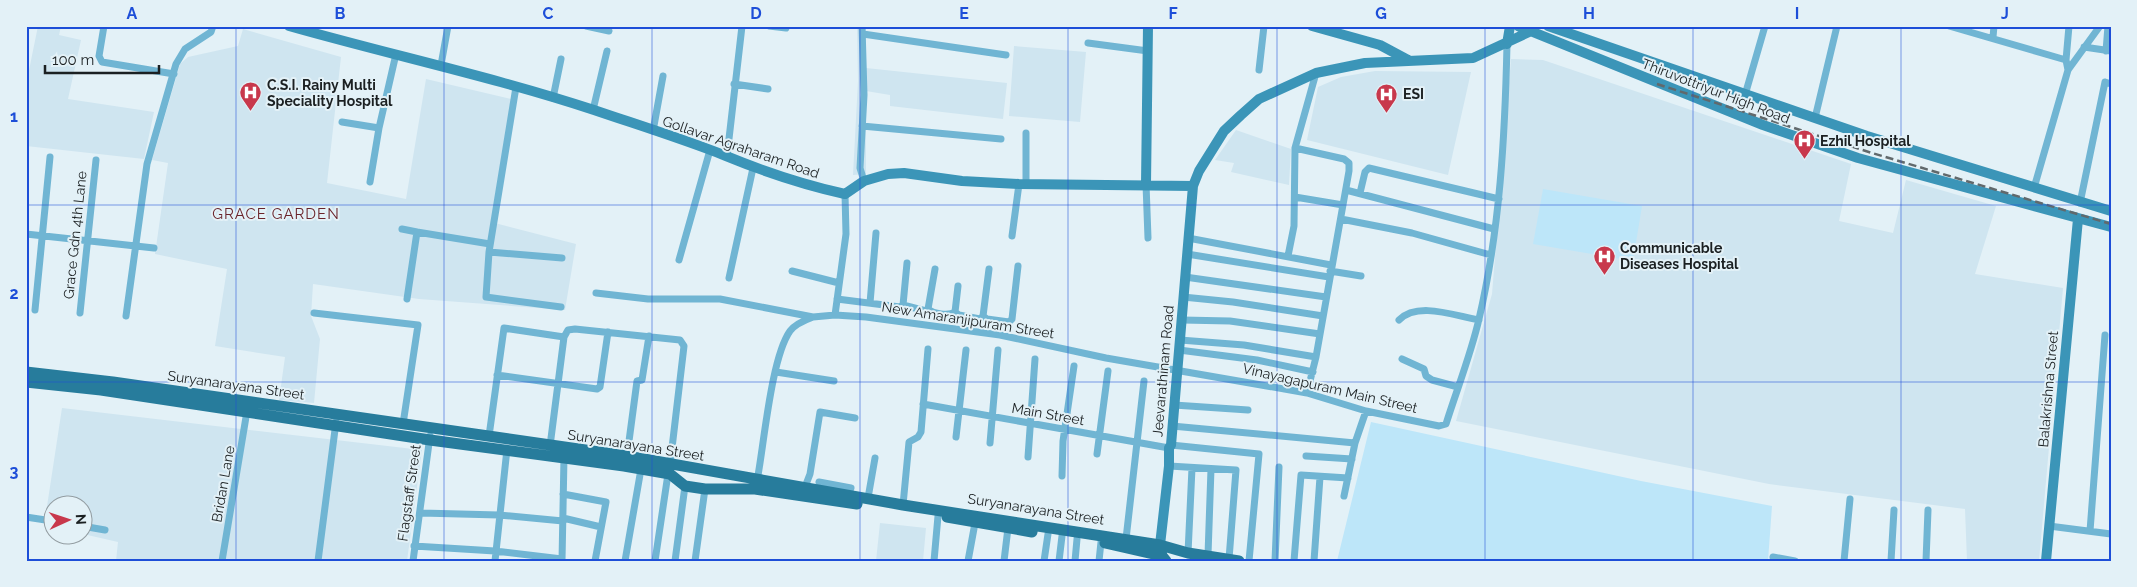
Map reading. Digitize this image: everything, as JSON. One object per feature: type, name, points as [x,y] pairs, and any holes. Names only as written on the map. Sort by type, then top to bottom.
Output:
[{"type":"main road","name":"Gollavar Agraharam Road","points":[[289,26],[441,65],[593,110],[727,156],[753,168],[816,188],[845,194]]},
{"type":"main road","points":[[1146,184],[1148,26]]},
{"type":"main road","points":[[1312,26],[1380,45],[1408,60]]},
{"type":"main road","points":[[1507,44],[1510,26]]},
{"type":"main road","name":"Thiruvottriyur High Road","points":[[1518,26],[1771,128],[1858,158],[2111,227]]},
{"type":"main road","name":"Thiruvottriyur High Road","points":[[1548,26],[1815,118],[2080,203],[2111,211]]},
{"type":"main road","name":"Jeevarathinam Road","points":[[1163,554],[1170,447],[1193,186],[1199,171],[1224,131],[1259,99],[1316,73],[1365,63],[1473,58],[1507,44],[1529,32]]},
{"type":"main road","points":[[845,194],[864,181],[888,174],[904,173],[962,181],[1022,184],[1193,186]]},
{"type":"main road","points":[[1989,194],[1996,176]]},
{"type":"main road","name":"Balakrishna Street","points":[[2046,561],[2078,219]]},
{"type":"main road","name":"Suryanarayana Street","points":[[26,372],[113,382],[431,434],[507,449],[640,469],[669,469],[685,486],[704,489],[756,484],[805,487],[903,505],[1126,539],[1163,554]]},
{"type":"main road","name":"Suryanarayana Street","points":[[26,382],[101,390],[248,412],[402,424],[431,434],[489,436],[627,456],[669,469],[975,523],[1078,538],[1163,554],[1188,553],[1234,560]]},
{"type":"street","points":[[104,26],[99,56],[102,62],[174,74]]},
{"type":"street","points":[[126,316],[148,164],[176,64],[185,49],[211,32],[213,26]]},
{"type":"street","points":[[441,65],[448,26]]},
{"type":"street","points":[[586,26],[610,31]]},
{"type":"street","points":[[727,156],[742,26]]},
{"type":"street","points":[[769,26],[786,28]]},
{"type":"street","points":[[862,26],[860,168],[864,181]]},
{"type":"street","points":[[1259,70],[1264,26]]},
{"type":"street","points":[[1745,94],[1765,26]]},
{"type":"street","points":[[1815,118],[1837,26]]},
{"type":"street","points":[[1949,26],[2066,60]]},
{"type":"street","points":[[1992,38],[1994,26]]},
{"type":"street","points":[[2068,70],[2066,60],[2070,26]]},
{"type":"street","points":[[2034,188],[2068,70],[2100,26]]},
{"type":"street","points":[[2084,47],[2108,51],[2108,26]]},
{"type":"street","points":[[862,34],[1006,55]]},
{"type":"street","points":[[1088,43],[1148,51]]},
{"type":"street","points":[[1402,358],[1424,368],[1426,376],[1432,380],[1458,387],[1479,320],[1499,199],[1507,44]]},
{"type":"street","points":[[593,110],[607,52]]},
{"type":"street","points":[[370,182],[379,128],[396,54]]},
{"type":"street","points":[[553,98],[562,59]]},
{"type":"street","points":[[1288,256],[1294,226],[1296,148],[1316,73]]},
{"type":"street","points":[[654,131],[663,76]]},
{"type":"street","points":[[2080,203],[2105,82],[2111,84]]},
{"type":"street","points":[[734,84],[768,88]]},
{"type":"street","points":[[516,87],[490,248],[486,297],[561,307]]},
{"type":"street","points":[[342,122],[379,128]]},
{"type":"street","points":[[862,126],[1001,139]]},
{"type":"street","points":[[1012,236],[1022,184],[1026,134]]},
{"type":"street","points":[[1296,148],[1344,159],[1349,163],[1346,190],[1316,357],[1307,393]]},
{"type":"street","points":[[679,260],[710,150]]},
{"type":"street","points":[[35,310],[44,236],[50,157]]},
{"type":"street","name":"Grace Gdn 4th Lane","points":[[80,313],[96,160]]},
{"type":"street","points":[[729,278],[753,168]]},
{"type":"street","points":[[1360,193],[1365,172],[1369,168],[1499,199]]},
{"type":"street","points":[[1146,184],[1148,238]]},
{"type":"street","points":[[1346,190],[1452,220],[1494,229]]},
{"type":"street","points":[[835,315],[846,234],[845,194]]},
{"type":"street","points":[[1294,197],[1343,205]]},
{"type":"street","points":[[1341,219],[1412,233],[1491,254]]},
{"type":"street","points":[[402,229],[490,248],[562,258]]},
{"type":"street","points":[[407,299],[417,232]]},
{"type":"street","points":[[870,303],[876,233]]},
{"type":"street","points":[[26,234],[154,248]]},
{"type":"street","points":[[1188,238],[1288,256],[1330,271]]},
{"type":"street","points":[[1187,254],[1361,276]]},
{"type":"street","points":[[903,305],[907,263]]},
{"type":"street","points":[[955,312],[959,316],[980,318],[983,316],[987,319],[1011,321],[1018,266]]},
{"type":"street","points":[[928,308],[935,269]]},
{"type":"street","points":[[983,316],[989,269]]},
{"type":"street","points":[[792,271],[840,283]]},
{"type":"street","points":[[1185,277],[1326,298]]},
{"type":"street","points":[[955,312],[958,286]]},
{"type":"street","points":[[596,293],[648,299],[720,299],[813,317]]},
{"type":"street","points":[[1183,297],[1233,302],[1323,316]]},
{"type":"street","points":[[837,299],[900,307],[903,305],[926,310],[928,308]]},
{"type":"street","points":[[928,308],[931,312],[952,314],[955,312]]},
{"type":"street","points":[[1399,320],[1405,314],[1417,310],[1479,320]]},
{"type":"street","points":[[314,313],[418,325],[402,424]]},
{"type":"street","name":"New Amaranjipuram Street","points":[[813,317],[835,315],[1000,335],[1106,358],[1178,369]]},
{"type":"street","points":[[756,484],[783,343],[791,329],[813,317]]},
{"type":"street","points":[[1182,320],[1230,321],[1320,334]]},
{"type":"street","points":[[489,436],[504,328],[564,337]]},
{"type":"street","points":[[550,446],[564,337],[568,330],[572,328],[680,340],[684,346],[669,469],[655,561]]},
{"type":"street","points":[[497,375],[594,390],[600,387],[608,332]]},
{"type":"street","points":[[2090,531],[2105,335]]},
{"type":"street","points":[[627,456],[637,381],[642,380],[649,336]]},
{"type":"street","points":[[1180,345],[1244,345],[1316,357]]},
{"type":"street","points":[[1180,345],[1313,372]]},
{"type":"street","points":[[903,505],[909,442],[920,435],[928,349]]},
{"type":"street","points":[[956,436],[966,350]]},
{"type":"street","points":[[990,443],[998,350]]},
{"type":"street","points":[[1028,456],[1035,359]]},
{"type":"street","points":[[1062,476],[1063,441],[1074,366]]},
{"type":"street","name":"Vinayagapuram Main Street","points":[[1178,369],[1307,393],[1366,411],[1440,426],[1446,424],[1458,387]]},
{"type":"street","points":[[1097,454],[1108,371]]},
{"type":"street","points":[[776,372],[834,381]]},
{"type":"street","points":[[1126,539],[1139,443],[1144,381]]},
{"type":"street","name":"Main Street","points":[[923,404],[1139,443],[1259,454],[1249,561]]},
{"type":"street","points":[[1174,405],[1248,410]]},
{"type":"street","points":[[1344,496],[1355,443],[1366,411]]},
{"type":"street","name":"Bridan Lane","points":[[222,561],[248,412]]},
{"type":"street","points":[[805,487],[810,474],[820,412],[855,418]]},
{"type":"street","points":[[318,561],[337,420]]},
{"type":"street","points":[[1172,426],[1355,443]]},
{"type":"street","name":"Flagstaff Street","points":[[413,561],[431,434]]},
{"type":"street","points":[[495,561],[498,515],[507,449]]},
{"type":"street","points":[[1306,456],[1352,459]]},
{"type":"street","points":[[414,546],[495,551],[562,560],[564,457]]},
{"type":"street","points":[[868,498],[875,458]]},
{"type":"street","points":[[1169,466],[1236,470],[1234,560]]},
{"type":"street","points":[[1275,561],[1279,467]]},
{"type":"street","points":[[1188,553],[1192,468]]},
{"type":"street","points":[[626,561],[640,469]]},
{"type":"street","points":[[1208,555],[1212,469]]},
{"type":"street","points":[[1294,561],[1300,475],[1348,478]]},
{"type":"street","points":[[1314,561],[1320,477]]},
{"type":"street","points":[[820,482],[851,488],[848,494]]},
{"type":"street","points":[[675,561],[685,486]]},
{"type":"street","points":[[694,561],[704,489]]},
{"type":"street","points":[[563,494],[606,502],[594,561]]},
{"type":"street","points":[[1844,561],[1850,499]]},
{"type":"street","points":[[1891,561],[1894,510]]},
{"type":"street","points":[[1926,561],[1928,510]]},
{"type":"street","points":[[421,513],[563,519],[601,527]]},
{"type":"street","points":[[934,561],[938,516]]},
{"type":"street","points":[[26,517],[42,519]]},
{"type":"street","points":[[968,561],[975,523]]},
{"type":"street","points":[[2049,526],[2111,534]]},
{"type":"street","points":[[92,528],[105,530]]},
{"type":"street","points":[[1004,561],[1008,528]]},
{"type":"street","points":[[1044,561],[1048,534]]},
{"type":"street","points":[[1059,561],[1062,536]]},
{"type":"street","points":[[1075,561],[1078,538]]},
{"type":"street","points":[[1100,561],[1101,542]]},
{"type":"street","points":[[1773,557],[1796,561]]},
{"type":"shaded area","points":[[38,26],[61,26],[59,35],[81,40],[68,99],[154,112],[144,159],[26,146],[26,85]]},
{"type":"shaded area","points":[[857,26],[866,26],[866,68],[1007,83],[1003,119],[890,106],[890,95],[866,91],[866,174],[853,175],[858,81]]},
{"type":"shaded area","points":[[243,29],[341,57],[327,183],[406,199],[426,79],[511,99],[491,222],[576,244],[565,310],[419,299],[313,284],[311,316],[320,339],[314,403],[279,400],[285,357],[215,346],[227,269],[155,254],[168,163],[152,160],[180,64],[188,57],[238,46]]},
{"type":"shaded area","points":[[1014,46],[1086,52],[1080,122],[1009,116]]},
{"type":"shaded area","points":[[1511,59],[1543,60],[1851,164],[1839,221],[1893,233],[1906,180],[1996,206],[1975,274],[2063,288],[2039,561],[1967,561],[1965,509],[1769,484],[1456,421],[1492,294]]},
{"type":"shaded area","name":"ESI","points":[[1375,71],[1471,72],[1448,175],[1307,140],[1318,87],[1341,77]]},
{"type":"shaded area","points":[[1236,130],[1291,149],[1289,185],[1231,172],[1234,163],[1215,160]]},
{"type":"shaded area","points":[[1543,189],[1642,206],[1633,261],[1533,244]]},
{"type":"shaded area","points":[[62,408],[422,450],[407,561],[116,561],[118,542],[92,536],[92,494],[49,494]]},
{"type":"shaded area","points":[[1371,422],[1641,481],[1772,506],[1768,561],[1337,561]]},
{"type":"shaded area","points":[[880,523],[926,528],[923,561],[876,561]]},
{"type":"railway","points":[[1657,84],[1872,153],[2111,224]]},
{"type":"place","name":"C.S.I. Rainy Multi Speciality Hospital","points":[[251,112]]},
{"type":"place","name":"ESI","points":[[1387,113]]},
{"type":"place","name":"Ezhil Hospital","points":[[1804,160]]},
{"type":"place","name":"Communicable Diseases Hospital","points":[[1604,275]]},
{"type":"district","name":"GRACE GARDEN","points":[[276,214]]}]
